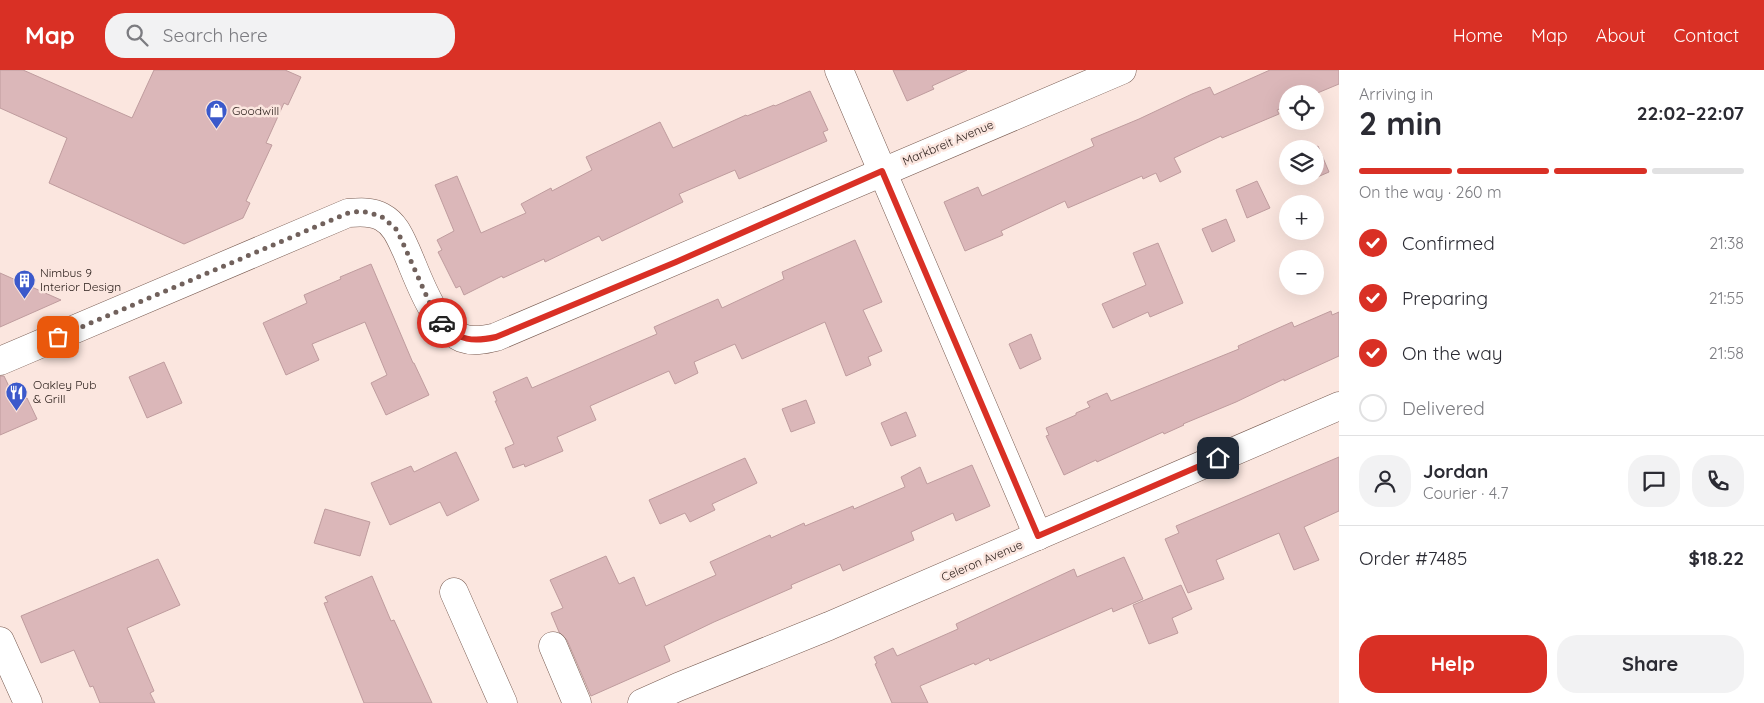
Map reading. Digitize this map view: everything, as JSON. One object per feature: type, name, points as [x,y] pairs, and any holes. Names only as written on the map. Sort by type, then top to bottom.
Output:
[{"type":"street","points":[[839,70],[1038,536]]},
{"type":"street","name":"Markbreit Avenue","points":[[0,361],[348,213],[362,211],[381,216],[397,230],[436,317],[448,330],[462,338],[479,341],[496,337],[676,262],[882,171],[1122,70]]},
{"type":"street","name":"Celeron Avenue","points":[[642,703],[678,686],[829,626],[1339,406]]},
{"type":"street","points":[[454,592],[503,703]]},
{"type":"street","points":[[0,641],[28,703]]},
{"type":"street","points":[[553,646],[577,703]]},
{"type":"building","points":[[0,70],[23,70],[132,118],[154,70],[285,70],[301,77],[288,105],[284,103],[266,143],[272,145],[246,201],[250,203],[243,218],[184,244],[49,183],[67,138],[0,108]]},
{"type":"building","points":[[893,70],[967,70],[932,86],[934,89],[907,101]]},
{"type":"building","points":[[1270,70],[1339,70],[1339,84],[1324,90],[1324,85],[1279,85],[1279,109],[1277,110],[1279,114],[1222,138],[1221,136],[1174,158],[1181,172],[1160,182],[1156,173],[1143,179],[1142,176],[1068,208],[1065,201],[1001,231],[1003,235],[965,251],[944,202],[978,187],[982,196],[1094,146],[1091,139],[1192,94],[1210,87],[1214,95]]},
{"type":"building","points":[[810,91],[828,130],[823,132],[827,141],[739,179],[735,170],[679,194],[683,202],[602,241],[599,236],[545,262],[544,259],[503,278],[502,276],[464,295],[460,286],[456,288],[438,252],[442,250],[437,240],[454,231],[435,185],[457,176],[481,233],[526,213],[521,204],[551,188],[552,191],[592,170],[586,157],[660,122],[673,148],[746,115],[775,106]]},
{"type":"building","points":[[1324,160],[1329,172],[1324,174]]},
{"type":"building","points":[[1257,181],[1270,208],[1247,218],[1236,190]]},
{"type":"building","points":[[1226,219],[1235,241],[1212,252],[1202,229]]},
{"type":"building","points":[[855,240],[882,302],[863,310],[882,351],[868,357],[871,365],[846,376],[825,322],[742,359],[735,344],[694,362],[698,373],[675,384],[669,371],[590,406],[596,420],[557,437],[563,451],[525,467],[524,464],[513,468],[505,448],[514,444],[495,401],[497,401],[493,392],[527,377],[532,388],[657,334],[654,327],[718,299],[722,308],[784,279],[782,272]]},
{"type":"building","points":[[1158,243],[1183,303],[1150,317],[1148,312],[1113,328],[1102,304],[1146,285],[1133,253]]},
{"type":"building","points":[[371,264],[413,363],[429,395],[386,415],[371,383],[387,375],[365,322],[312,344],[319,360],[286,375],[263,323],[307,303],[304,295]]},
{"type":"building","name":"Nimbus 9 Interior Design","points":[[0,273],[61,300],[0,327]]},
{"type":"building","points":[[1331,311],[1332,315],[1339,312],[1339,356],[1164,434],[1163,432],[1064,475],[1046,436],[1049,435],[1046,428],[1090,407],[1087,402],[1107,393],[1111,401],[1239,349],[1238,346],[1292,322],[1294,327]]},
{"type":"building","points":[[1031,334],[1041,359],[1020,369],[1009,344]]},
{"type":"building","points":[[164,362],[182,403],[147,418],[129,377]]},
{"type":"building","name":"Oakley Pub & Grill","points":[[0,376],[4,376],[17,403],[27,398],[37,419],[0,435]]},
{"type":"building","points":[[806,400],[815,423],[791,432],[782,409]]},
{"type":"building","points":[[906,412],[916,436],[891,446],[881,423]]},
{"type":"building","points":[[456,452],[479,500],[447,516],[440,502],[390,525],[371,483],[411,466],[414,472]]},
{"type":"building","points":[[1339,457],[1339,511],[1304,527],[1319,560],[1294,570],[1279,533],[1216,560],[1224,579],[1188,593],[1165,539],[1179,533],[1176,526]]},
{"type":"building","points":[[745,458],[757,483],[712,504],[715,510],[690,522],[685,513],[660,524],[649,500]]},
{"type":"building","points":[[972,465],[990,506],[956,521],[953,513],[911,532],[914,540],[843,571],[840,564],[791,585],[792,588],[664,646],[670,661],[591,696],[567,640],[559,632],[551,613],[563,608],[550,580],[606,556],[619,584],[634,577],[646,606],[716,575],[710,562],[770,535],[771,538],[804,523],[805,526],[853,506],[854,509],[905,487],[901,477],[920,467],[927,484]]},
{"type":"building","points":[[325,509],[370,522],[360,556],[314,543]]},
{"type":"building","points":[[1124,557],[1143,599],[1113,612],[1112,608],[990,661],[989,658],[975,665],[974,663],[920,686],[928,703],[892,703],[875,664],[877,663],[874,657],[893,648],[897,656],[958,629],[956,624],[1074,569],[1077,577]]},
{"type":"building","points":[[158,559],[180,605],[127,628],[154,691],[150,693],[155,703],[100,703],[93,686],[90,687],[74,650],[41,663],[21,616]]},
{"type":"building","points":[[372,576],[391,621],[394,620],[432,703],[364,703],[324,603],[328,602],[325,597]]},
{"type":"building","points":[[1181,585],[1192,609],[1172,618],[1178,633],[1149,644],[1133,605]]},
{"type":"way so far","points":[[58,337],[348,213],[362,211],[381,216],[397,230],[436,317],[442,323]]},
{"type":"place","name":"Goodwill","points":[[216,130]]},
{"type":"place","name":"Nimbus 9 Interior Design","points":[[24,299]]},
{"type":"place","name":"Oakley Pub & Grill","points":[[17,411]]},
{"type":"route","points":[[442,323],[448,330],[462,338],[479,341],[496,337],[676,262],[882,171],[1038,536],[1218,458]]}]
